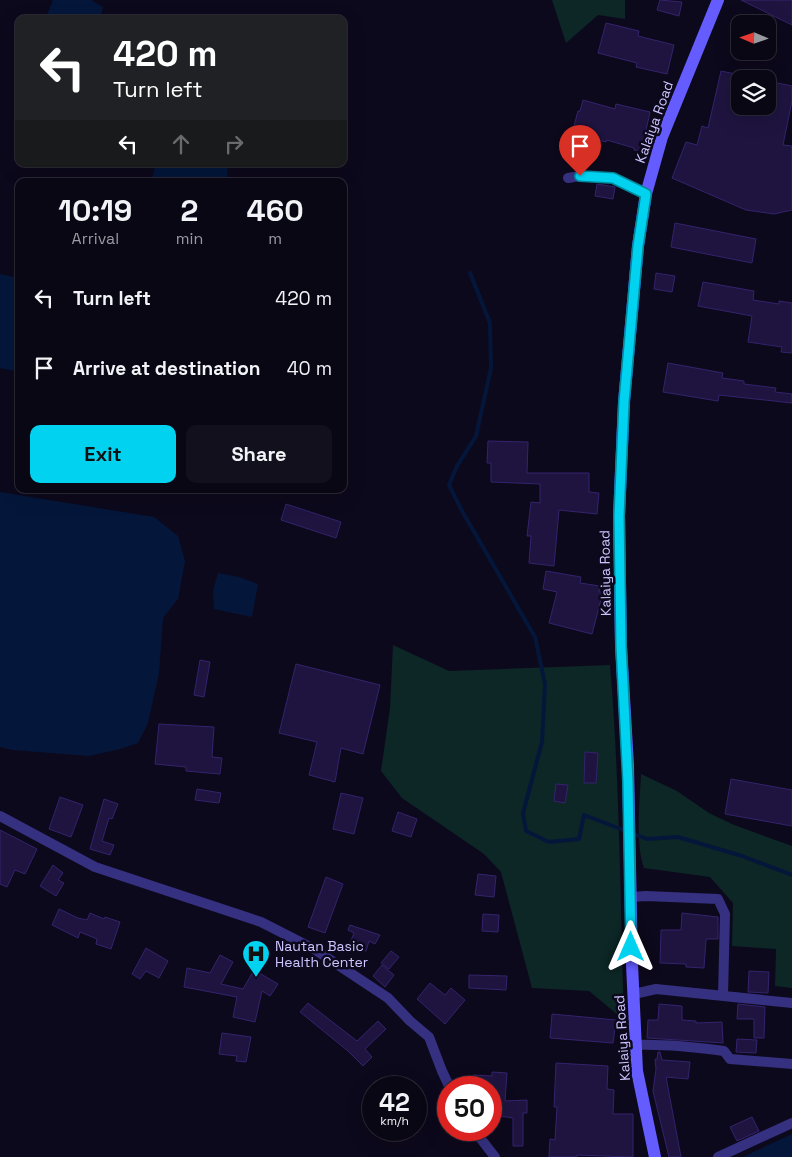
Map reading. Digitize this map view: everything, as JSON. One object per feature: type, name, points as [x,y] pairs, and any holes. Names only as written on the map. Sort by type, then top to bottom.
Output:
[{"type":"main road","name":"Kalaiya Road","points":[[655,1157],[637,1072],[635,1045],[629,866],[629,799],[621,646],[619,516],[624,402],[638,246],[646,194],[662,137],[718,0]]},
{"type":"street","points":[[568,178],[580,176],[613,178],[646,194]]},
{"type":"street","points":[[0,816],[94,867],[261,922],[314,949],[388,998],[410,1022],[429,1037],[444,1076]]},
{"type":"street","points":[[631,898],[646,896],[718,900],[725,914],[723,996]]},
{"type":"street","points":[[634,994],[656,989],[792,1003]]},
{"type":"street","points":[[635,1045],[660,1044],[696,1047],[724,1051],[730,1059],[792,1064]]},
{"type":"street","points":[[718,1157],[792,1122]]},
{"type":"street","points":[[482,1141],[494,1157]]},
{"type":"green space","points":[[552,0],[625,0],[625,19],[598,15],[566,43]]},
{"type":"green space","points":[[393,645],[449,671],[610,665],[618,798],[624,1020],[589,991],[532,988],[501,872],[484,854],[402,798],[381,771],[390,708]]},
{"type":"green space","points":[[641,774],[677,791],[709,813],[734,825],[792,846],[792,988],[775,986],[776,949],[732,946],[733,903],[710,877],[644,868],[639,835]]},
{"type":"water","points":[[53,0],[91,0],[103,7],[101,15],[47,15]]},
{"type":"water","points":[[155,167],[228,167],[227,178],[152,178]]},
{"type":"water","points":[[0,274],[15,277],[15,371],[0,368]]},
{"type":"water","points":[[0,492],[154,517],[178,536],[185,561],[178,599],[163,618],[159,673],[148,723],[138,743],[89,756],[13,750],[0,747]]},
{"type":"water","points":[[218,573],[239,577],[258,584],[252,617],[214,609],[213,591]]},
{"type":"water","points":[[792,1134],[792,1157],[743,1157]]},
{"type":"building","points":[[660,0],[682,2],[679,16],[657,10]]},
{"type":"building","points":[[741,0],[792,0],[792,25],[776,17],[776,15],[772,15]]},
{"type":"building","points":[[606,23],[639,31],[638,36],[674,45],[667,74],[636,67],[637,63],[598,53]]},
{"type":"building","points":[[721,71],[731,73],[731,115],[776,115],[776,83],[792,86],[792,101],[783,145],[792,146],[792,210],[774,214],[746,210],[672,178],[686,142],[697,145],[702,126],[708,128]]},
{"type":"building","points":[[583,100],[615,109],[616,104],[650,112],[645,135],[649,136],[643,153],[634,150],[634,148],[607,140],[606,142],[572,133]]},
{"type":"building","points":[[597,184],[615,187],[613,199],[595,196]]},
{"type":"building","points":[[675,223],[756,239],[752,263],[671,247]]},
{"type":"building","points":[[656,273],[675,276],[672,292],[654,289]]},
{"type":"building","points":[[703,282],[754,291],[753,300],[779,304],[779,301],[792,303],[792,353],[781,352],[782,347],[748,342],[752,316],[698,306]]},
{"type":"building","points":[[668,363],[723,373],[722,378],[744,381],[744,384],[776,388],[775,392],[792,394],[792,403],[719,395],[718,401],[663,392]]},
{"type":"building","points":[[488,441],[528,442],[527,473],[589,473],[589,492],[599,493],[597,514],[559,510],[554,566],[529,563],[531,536],[527,536],[531,502],[540,503],[540,484],[491,482],[491,463],[487,463]]},
{"type":"building","points":[[286,504],[341,522],[336,538],[281,520]]},
{"type":"building","points":[[546,571],[581,577],[580,583],[600,586],[599,592],[603,592],[592,634],[549,623],[557,592],[543,589]]},
{"type":"building","points":[[200,660],[210,662],[204,697],[194,695]]},
{"type":"building","points":[[296,664],[380,685],[363,754],[341,748],[335,782],[309,775],[317,742],[279,733]]},
{"type":"building","points":[[159,724],[214,727],[212,757],[222,758],[220,774],[186,771],[186,767],[155,764]]},
{"type":"building","points":[[585,752],[598,753],[596,783],[584,783]]},
{"type":"building","points":[[731,779],[792,790],[792,826],[725,814]]},
{"type":"building","points":[[556,784],[568,785],[565,803],[554,801]]},
{"type":"building","points":[[197,789],[221,793],[219,803],[195,800]]},
{"type":"building","points":[[341,793],[363,798],[354,834],[333,829]]},
{"type":"building","points":[[60,797],[83,805],[71,837],[49,829]]},
{"type":"building","points":[[104,799],[118,804],[112,819],[109,818],[102,841],[114,845],[110,855],[90,849]]},
{"type":"building","points":[[398,812],[417,819],[411,837],[392,831]]},
{"type":"building","points":[[0,830],[37,849],[25,874],[15,870],[7,887],[0,884]]},
{"type":"building","points":[[53,865],[63,873],[58,880],[64,883],[56,896],[40,886]]},
{"type":"building","points":[[478,874],[496,876],[494,897],[475,895]]},
{"type":"building","points":[[326,877],[343,884],[325,933],[308,927]]},
{"type":"building","points":[[59,909],[87,920],[90,913],[104,919],[105,917],[120,922],[111,949],[96,944],[97,939],[80,932],[78,938],[52,925]]},
{"type":"building","points":[[682,913],[718,917],[718,939],[706,939],[704,968],[686,967],[686,964],[660,963],[661,930],[681,930]]},
{"type":"building","points":[[483,914],[499,915],[498,932],[482,931]]},
{"type":"building","points":[[350,925],[380,935],[375,944],[369,941],[366,951],[349,946],[354,933],[348,930]]},
{"type":"building","points":[[146,948],[168,961],[159,978],[146,971],[140,979],[132,974]]},
{"type":"building","points":[[391,951],[399,957],[389,969],[381,963]]},
{"type":"building","points":[[220,955],[233,962],[221,984],[243,989],[254,970],[278,984],[270,996],[262,991],[255,1022],[233,1017],[237,997],[184,987],[187,968],[210,973]]},
{"type":"building","points":[[382,965],[394,975],[385,987],[373,976]]},
{"type":"building","points":[[749,971],[769,972],[768,993],[748,992]]},
{"type":"building","points":[[469,975],[507,976],[506,990],[469,988]]},
{"type":"building","points":[[430,983],[445,995],[451,988],[465,1000],[445,1024],[417,999]]},
{"type":"building","points":[[308,1003],[357,1041],[378,1021],[386,1029],[365,1049],[372,1057],[363,1066],[348,1051],[300,1012]]},
{"type":"building","points":[[659,1004],[682,1006],[682,1020],[696,1021],[696,1023],[722,1022],[723,1043],[647,1038],[648,1020],[658,1020]]},
{"type":"building","points":[[738,1004],[765,1007],[764,1038],[754,1038],[754,1019],[737,1019]]},
{"type":"building","points":[[552,1014],[616,1020],[613,1043],[550,1038]]},
{"type":"building","points":[[222,1033],[251,1037],[246,1062],[236,1061],[237,1056],[219,1054]]},
{"type":"building","points":[[737,1039],[757,1040],[756,1053],[736,1052]]},
{"type":"building","points":[[658,1052],[660,1052],[662,1060],[690,1062],[688,1079],[666,1077],[681,1157],[669,1157],[653,1091],[656,1069],[655,1059],[657,1059]]},
{"type":"building","points":[[556,1063],[608,1066],[607,1089],[614,1090],[613,1114],[633,1114],[633,1157],[577,1155],[577,1157],[549,1157],[550,1139],[555,1140],[557,1107],[554,1107]]},
{"type":"building","points":[[492,1072],[507,1073],[505,1101],[527,1100],[527,1113],[523,1113],[523,1146],[513,1146],[513,1118],[502,1116],[502,1076],[492,1076]]},
{"type":"building","points":[[752,1117],[759,1131],[737,1141],[730,1127]]},
{"type":"waterway","points":[[470,273],[490,323],[491,368],[476,436],[457,466],[449,485],[535,637],[545,684],[542,742],[523,813],[526,831],[549,842],[579,839],[584,815],[647,839],[678,837],[742,856],[792,875]]},
{"type":"place","name":"Nautan Basic Health Center","points":[[256,978]]},
{"type":"route","points":[[580,176],[613,178],[630,188],[646,194],[638,246],[624,402],[619,516],[621,646],[628,765],[631,947]]}]
